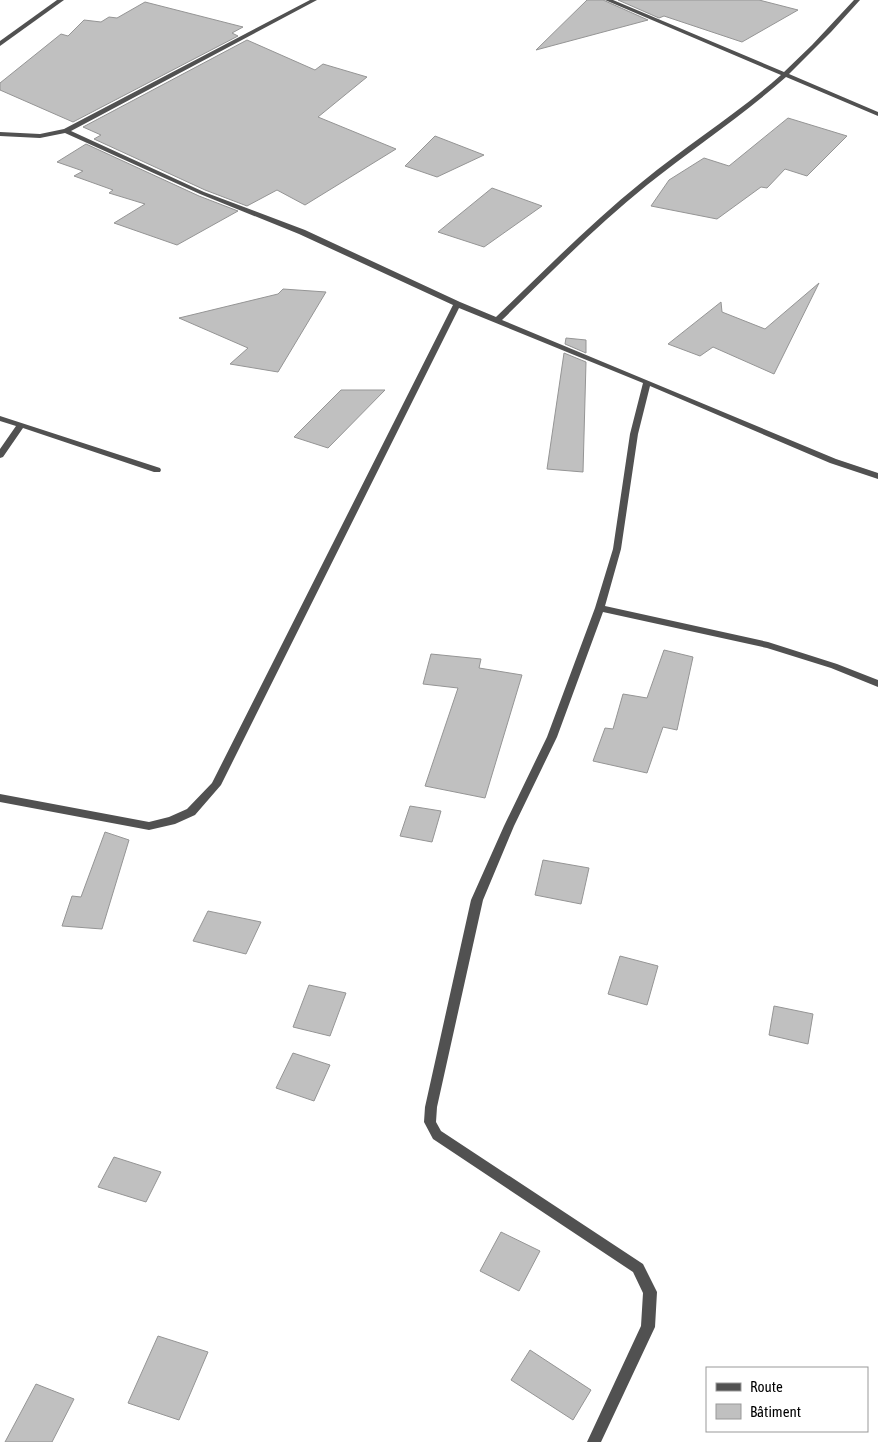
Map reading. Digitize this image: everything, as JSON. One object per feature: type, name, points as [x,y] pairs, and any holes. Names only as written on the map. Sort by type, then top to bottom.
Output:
[{"type":"street","points":[[0,44],[61,0]]},
{"type":"street","points":[[0,134],[40,136],[66,131],[314,0]]},
{"type":"street","points":[[608,0],[878,114]]},
{"type":"street","points":[[498,320],[582,238],[645,183],[738,114],[786,74],[841,19],[857,0]]},
{"type":"street","points":[[66,131],[202,193],[302,232],[457,304],[834,461],[878,476]]},
{"type":"street","points":[[0,798],[149,826],[172,821],[191,812],[216,785],[457,304]]},
{"type":"street","points":[[594,1442],[648,1327],[650,1292],[638,1268],[437,1135],[430,1122],[431,1107],[477,900],[509,826],[552,737],[600,608],[617,549],[634,434],[647,382]]},
{"type":"street","points":[[0,418],[158,470]]},
{"type":"street","points":[[0,455],[21,425]]},
{"type":"street","points":[[600,608],[768,645],[834,666],[878,684]]},
{"type":"building","points":[[587,0],[603,0],[648,20],[536,50]]},
{"type":"building","points":[[618,0],[759,0],[798,10],[742,42],[664,16],[659,18]]},
{"type":"building","points":[[145,2],[243,27],[232,33],[238,36],[73,122],[0,90],[0,83],[61,34],[68,36],[84,20],[101,22],[109,17],[117,18]]},
{"type":"building","points":[[247,40],[315,70],[323,64],[367,77],[318,117],[396,149],[305,205],[277,190],[247,206],[205,190],[94,139],[101,135],[83,127]]},
{"type":"building","points":[[788,118],[847,136],[807,176],[785,169],[767,188],[761,187],[717,219],[651,206],[669,180],[704,158],[729,166]]},
{"type":"building","points":[[435,136],[484,155],[437,177],[405,166]]},
{"type":"building","points":[[86,144],[199,196],[238,211],[177,245],[114,223],[145,204],[109,193],[113,190],[74,176],[83,171],[57,162]]},
{"type":"building","points":[[492,188],[542,206],[484,247],[438,232]]},
{"type":"building","points":[[819,283],[774,374],[713,347],[700,356],[668,344],[721,302],[722,312],[765,329]]},
{"type":"building","points":[[283,289],[326,292],[278,372],[230,364],[248,348],[179,318],[278,294]]},
{"type":"building","points":[[566,338],[586,340],[586,353],[565,344]]},
{"type":"building","points":[[564,353],[586,362],[583,472],[547,469]]},
{"type":"building","points":[[341,390],[385,390],[328,448],[294,437]]},
{"type":"building","points":[[664,650],[693,657],[677,730],[663,727],[647,773],[593,761],[605,728],[613,729],[623,694],[647,698]]},
{"type":"building","points":[[431,654],[481,659],[479,668],[522,675],[485,798],[425,786],[458,688],[423,684]]},
{"type":"building","points":[[410,806],[441,811],[432,842],[400,836]]},
{"type":"building","points":[[105,832],[129,840],[102,929],[62,926],[72,896],[81,897]]},
{"type":"building","points":[[543,860],[589,868],[581,904],[535,895]]},
{"type":"building","points":[[208,911],[261,922],[246,954],[193,941]]},
{"type":"building","points":[[620,956],[658,966],[647,1005],[608,994]]},
{"type":"building","points":[[309,985],[346,993],[330,1036],[293,1027]]},
{"type":"building","points":[[774,1006],[813,1014],[808,1044],[769,1035]]},
{"type":"building","points":[[293,1053],[330,1065],[314,1101],[276,1088]]},
{"type":"building","points":[[114,1157],[161,1172],[146,1202],[98,1187]]},
{"type":"building","points":[[501,1232],[540,1251],[519,1291],[480,1271]]},
{"type":"building","points":[[158,1336],[208,1352],[179,1420],[128,1403]]},
{"type":"building","points":[[530,1350],[591,1390],[573,1420],[511,1380]]},
{"type":"building","points":[[36,1384],[74,1399],[52,1442],[5,1442]]}]
